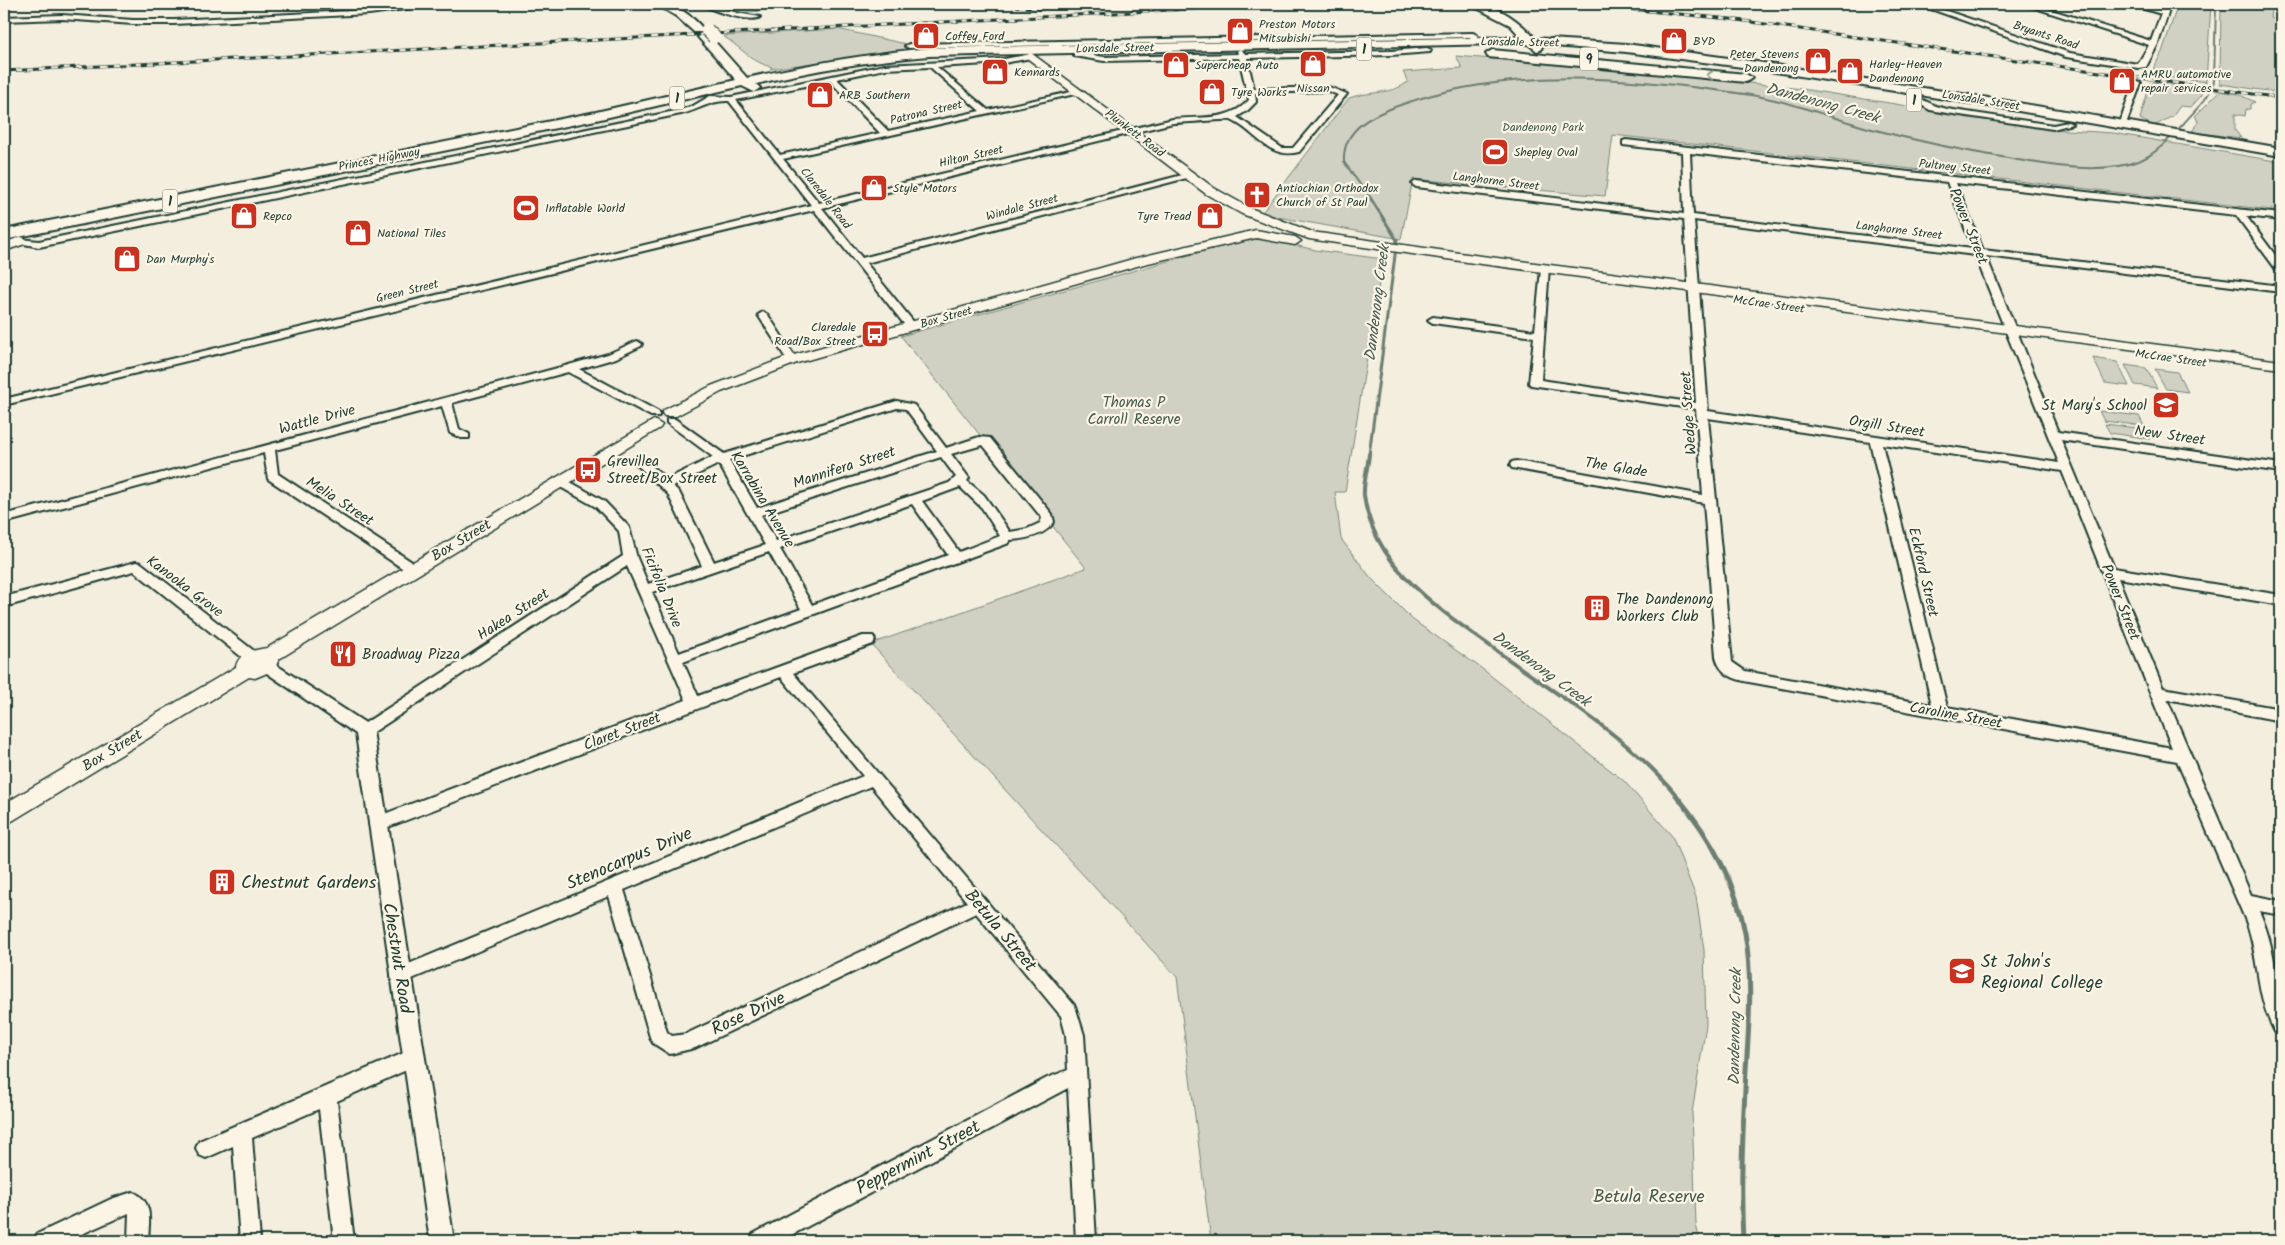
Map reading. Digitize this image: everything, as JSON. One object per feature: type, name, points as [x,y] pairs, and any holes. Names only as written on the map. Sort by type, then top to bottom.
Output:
[{"type":"highway","points":[[662,4],[680,14],[723,47],[752,81]]},
{"type":"highway","points":[[675,4],[694,15],[706,33],[752,81]]},
{"type":"highway","name":"9","points":[[1481,5],[1520,24],[1634,48]]},
{"type":"highway","points":[[1488,54],[1549,53],[1569,50],[1572,47],[1570,42],[1520,24],[1516,34],[1502,40]]},
{"type":"highway","name":"9","points":[[1520,24],[1539,49],[1549,53],[1619,62],[1628,66]]},
{"type":"highway","name":"Lonsdale Street","points":[[1240,48],[1438,38],[1570,42],[1634,48],[1846,85],[2193,140],[2281,152]]},
{"type":"highway","points":[[723,47],[736,64]]},
{"type":"highway","name":"Lonsdale Street","points":[[752,81],[828,63],[898,54],[1240,48],[1426,50],[1628,66],[1756,80]]},
{"type":"highway","name":"Lonsdale Street","points":[[752,81],[892,62],[1031,52]]},
{"type":"highway","points":[[648,105],[722,81],[731,75],[736,64]]},
{"type":"highway","name":"Princes Highway","points":[[4,235],[374,169],[540,136],[713,98],[752,81]]},
{"type":"highway","name":"Princes Highway","points":[[4,246],[340,175],[497,136],[648,105],[752,81]]},
{"type":"highway","name":"Lonsdale Street","points":[[1782,82],[1846,85],[1921,101],[2068,124],[2125,128]]},
{"type":"highway","points":[[374,169],[399,161],[481,144],[493,140],[497,136],[505,138],[518,137],[670,108]]},
{"type":"highway","name":"Lonsdale Street","points":[[2193,140],[2281,159]]},
{"type":"main road","name":"Plunkett Road","points":[[1031,52],[1080,92],[1210,191],[1293,235]]},
{"type":"main road","name":"Plunkett Road","points":[[1210,191],[1230,211],[1259,227]]},
{"type":"main road","name":"McCrae Street","points":[[1259,227],[1371,249],[1545,273],[2012,333],[2281,365]]},
{"type":"main road","name":"Box Street","points":[[1228,239],[1259,227]]},
{"type":"main road","name":"Box Street","points":[[4,815],[663,418],[716,389],[792,360],[1228,239],[1262,233],[1293,235]]},
{"type":"main road","name":"McCrae Street","points":[[2012,333],[2281,373]]},
{"type":"street","points":[[4,19],[62,17],[133,22],[179,22],[369,12],[439,4]]},
{"type":"street","points":[[706,4],[737,15],[756,17]]},
{"type":"street","name":"Bryants Road","points":[[1920,4],[2069,56],[2140,66],[2144,65],[2154,44]]},
{"type":"street","points":[[2026,4],[2154,44],[2168,4]]},
{"type":"street","points":[[2131,4],[2164,13]]},
{"type":"street","points":[[1082,51],[1108,43]]},
{"type":"street","name":"Lonsdale Street","points":[[909,46],[1031,52],[1108,43],[1240,48]]},
{"type":"street","points":[[1240,48],[1253,100],[1247,108],[1233,118],[1279,150],[1288,152],[1296,150],[1343,94],[1329,89],[1252,91]]},
{"type":"street","name":"Lonsdale Street","points":[[731,99],[885,67],[932,63],[1004,61],[1031,52]]},
{"type":"street","points":[[932,63],[935,69],[985,111]]},
{"type":"street","points":[[832,78],[886,134]]},
{"type":"street","points":[[2125,128],[2131,118],[2128,110],[2137,83]]},
{"type":"street","name":"Patrona Street","points":[[778,158],[985,111],[1080,92]]},
{"type":"street","points":[[713,98],[731,99]]},
{"type":"street","name":"Princes Highway","points":[[340,175],[525,144],[682,112],[696,108],[713,98]]},
{"type":"street","name":"Claredale Road","points":[[731,99],[912,327]]},
{"type":"street","name":"Hilton Street","points":[[816,206],[1184,119],[1233,118]]},
{"type":"street","points":[[525,144],[540,136]]},
{"type":"street","name":"Pultney Street","points":[[1626,143],[2281,217]]},
{"type":"street","name":"Wedge Street","points":[[1686,150],[1688,215],[1723,657],[1724,662],[1731,670]]},
{"type":"street","name":"Windale Street","points":[[859,262],[1190,176]]},
{"type":"street","name":"Power Street","points":[[1950,179],[2065,468],[2237,886],[2246,901],[2263,943],[2269,1001],[2281,1026]]},
{"type":"street","name":"Langhorne Street","points":[[1416,184],[2281,283]]},
{"type":"street","name":"Green Street","points":[[4,402],[816,206]]},
{"type":"street","points":[[2239,212],[2281,270]]},
{"type":"street","name":"Langhorne Street","points":[[1978,249],[2281,289]]},
{"type":"street","points":[[1535,383],[1545,273]]},
{"type":"street","points":[[762,315],[792,360]]},
{"type":"street","points":[[1433,320],[1540,334]]},
{"type":"street","name":"Wattle Drive","points":[[4,518],[570,368],[612,356],[637,344]]},
{"type":"street","name":"Karrabina Avenue","points":[[570,368],[663,418],[722,458],[809,611]]},
{"type":"street","name":"Orgill Street","points":[[1535,383],[2065,468]]},
{"type":"street","points":[[446,401],[454,430],[465,436]]},
{"type":"street","points":[[667,484],[722,458],[897,404],[910,407],[963,478],[960,482]]},
{"type":"street","name":"New Street","points":[[2053,435],[2281,468]]},
{"type":"street","name":"Eckford Street","points":[[1875,439],[1941,713]]},
{"type":"street","name":"Mannifera Street","points":[[754,513],[944,452],[986,441],[1048,517],[1048,522],[1044,527],[1017,536],[1006,536]]},
{"type":"street","name":"Melia Street","points":[[269,448],[272,476],[413,569]]},
{"type":"street","points":[[640,462],[674,492],[710,568]]},
{"type":"street","name":"The Glade","points":[[1516,465],[1710,500]]},
{"type":"street","name":"Ficifolia Drive","points":[[559,481],[600,504],[625,530],[630,558],[694,703]]},
{"type":"street","points":[[644,590],[915,499],[960,482],[970,486],[1006,536],[998,544],[675,660]]},
{"type":"street","points":[[915,499],[957,558]]},
{"type":"street","name":"Hakea Street","points":[[364,731],[630,558]]},
{"type":"street","name":"Kanooka Grove","points":[[4,602],[136,566],[259,662]]},
{"type":"street","points":[[2109,572],[2281,600]]},
{"type":"street","name":"Claret Street","points":[[377,824],[694,703],[868,640]]},
{"type":"street","points":[[259,662],[364,731]]},
{"type":"street","name":"Caroline Street","points":[[1731,670],[1749,677],[2184,756]]},
{"type":"street","name":"Betula Street","points":[[784,672],[1068,1012],[1074,1035],[1086,1241]]},
{"type":"street","points":[[2157,692],[2281,715]]},
{"type":"street","name":"Chestnut Road","points":[[364,731],[442,1241]]},
{"type":"street","name":"Stenocarpus Drive","points":[[400,976],[874,778]]},
{"type":"street","name":"Rose Drive","points":[[614,886],[659,1036],[670,1045],[688,1042],[979,904]]},
{"type":"street","points":[[2246,901],[2281,908]]},
{"type":"street","points":[[206,1148],[413,1058]]},
{"type":"street","name":"Peppermint Street","points":[[760,1241],[1054,1084],[1077,1076]]},
{"type":"street","points":[[327,1096],[344,1241]]},
{"type":"street","points":[[242,1133],[250,1241]]},
{"type":"street","points":[[44,1241],[118,1206],[133,1202],[138,1208],[138,1241]]},
{"type":"green space","points":[[712,4],[733,4],[761,11],[737,13]]},
{"type":"green space","points":[[2178,4],[2211,4],[2206,82],[2150,75],[2162,52]]},
{"type":"green space","points":[[2221,4],[2272,4],[2270,18],[2281,20],[2281,93],[2220,84]]},
{"type":"green space","points":[[837,29],[906,44],[907,50],[770,69],[772,67],[753,59],[723,36]]},
{"type":"green space","name":"Dandenong Park","points":[[1456,56],[1663,73],[1802,89],[2051,129],[2113,133],[2281,162],[2281,211],[1613,135],[1605,196],[1413,179],[1401,239],[1261,214],[1349,98],[1387,91],[1402,86],[1408,82],[1403,72],[1462,68]]},
{"type":"green space","points":[[2156,82],[2203,89],[2202,95],[2191,107],[2180,106],[2173,116],[2154,126],[2140,119],[2150,84]]},
{"type":"green space","points":[[2220,91],[2238,94],[2255,102],[2250,104],[2250,109],[2246,109],[2245,116],[2235,114],[2235,130],[2241,138],[2192,132],[2198,121],[2195,116]]},
{"type":"green space","points":[[1247,239],[1273,240],[1315,250],[1383,259],[1345,492],[1335,492],[1341,539],[1371,578],[1413,620],[1481,668],[1624,781],[1672,836],[1696,897],[1704,950],[1706,1025],[1692,1113],[1696,1225],[1700,1241],[1211,1241],[1177,977],[871,644],[1086,568],[901,336]]},
{"type":"green space","points":[[2093,358],[2117,362],[2129,386],[2105,383]]},
{"type":"green space","points":[[2125,365],[2146,368],[2157,388],[2135,385]]},
{"type":"green space","points":[[2155,369],[2177,372],[2188,392],[2166,389]]},
{"type":"green space","points":[[2099,411],[2139,416],[2144,426],[2104,421]]},
{"type":"green space","points":[[2105,424],[2145,429],[2150,439],[2110,433]]},
{"type":"waterway","name":"Dandenong Creek","points":[[1369,197],[1344,162],[1345,150],[1348,140],[1354,131],[1382,112],[1445,92],[1487,84],[1572,78],[1659,83],[1744,94],[1791,104],[1886,133],[1976,153],[2044,164],[2077,168],[2126,165],[2147,157],[2159,148],[2209,93],[2214,81],[2216,4]]},
{"type":"waterway","name":"Dandenong Creek","points":[[1369,196],[1397,240],[1369,455]]},
{"type":"waterway","name":"Dandenong Creek","points":[[1369,454],[1364,495],[1370,522],[1382,546],[1397,568],[1416,588],[1458,623],[1617,737],[1659,775],[1677,796]]},
{"type":"waterway","name":"Dandenong Creek","points":[[1676,795],[1699,826],[1720,860],[1735,896],[1745,933],[1749,967],[1750,1002],[1742,1156],[1743,1241]]},
{"type":"railway","points":[[995,4],[1042,9]]},
{"type":"railway","points":[[1035,4],[1094,7]]},
{"type":"railway","points":[[4,71],[1285,4]]},
{"type":"railway","points":[[1577,4],[1730,19],[2281,98]]},
{"type":"place","name":"Preston Motors Mitsubishi","points":[[1240,31]]},
{"type":"place","name":"Coffey Ford","points":[[926,36]]},
{"type":"place","name":"BYD","points":[[1674,41]]},
{"type":"place","name":"Peter Stevens Dandenong","points":[[1818,61]]},
{"type":"place","name":"Nissan","points":[[1313,64]]},
{"type":"place","name":"Supercheap Auto","points":[[1176,65]]},
{"type":"place","name":"Harley-Heaven Dandenong","points":[[1850,71]]},
{"type":"place","name":"Kennards","points":[[995,72]]},
{"type":"place","name":"AMRU automotive repair services","points":[[2122,81]]},
{"type":"place","name":"Tyre Works","points":[[1212,92]]},
{"type":"place","name":"ARB Southern","points":[[820,95]]},
{"type":"place","name":"Shepley Oval","points":[[1495,152]]},
{"type":"place","name":"Style Motors","points":[[874,188]]},
{"type":"place","name":"Antiochian Orthodox Church of St Paul","points":[[1257,195]]},
{"type":"place","name":"Inflatable World","points":[[526,208]]},
{"type":"place","name":"Repco","points":[[244,216]]},
{"type":"place","name":"Tyre Tread","points":[[1210,216]]},
{"type":"place","name":"National Tiles","points":[[358,233]]},
{"type":"place","name":"Dan Murphy's","points":[[127,259]]},
{"type":"place","name":"Claredale Road/Box Street","points":[[875,334]]},
{"type":"place","name":"St Mary's School","points":[[2166,405]]},
{"type":"place","name":"Grevillea Street/Box Street","points":[[588,470]]},
{"type":"place","name":"The Dandenong Workers Club","points":[[1597,608]]},
{"type":"place","name":"Broadway Pizza","points":[[343,654]]},
{"type":"place","name":"Chestnut Gardens","points":[[222,882]]},
{"type":"place","name":"St John's Regional College","points":[[1962,971]]},
{"type":"park label","name":"Thomas P Carroll Reserve","points":[[1134,410]]},
{"type":"park label","name":"Betula Reserve","points":[[1649,1196]]}]
